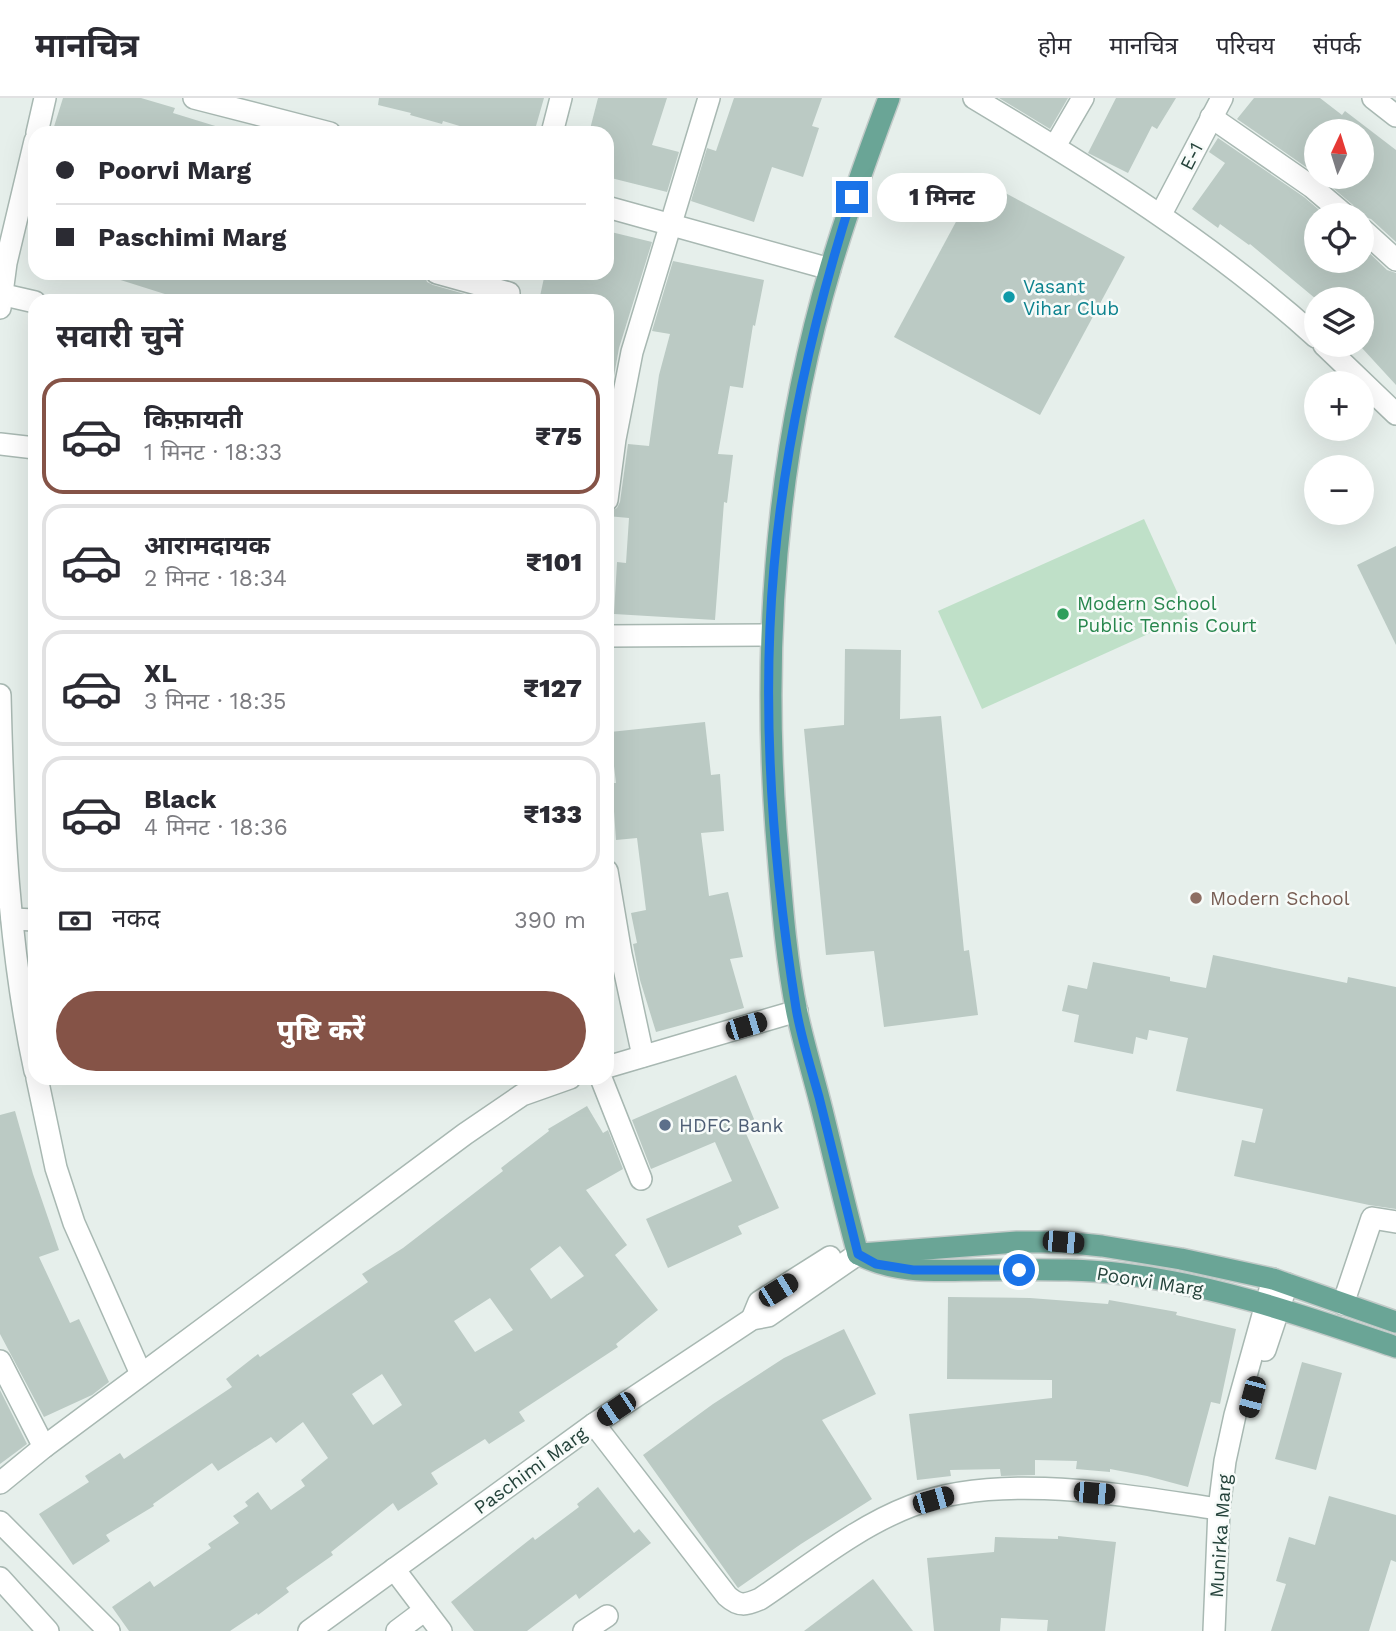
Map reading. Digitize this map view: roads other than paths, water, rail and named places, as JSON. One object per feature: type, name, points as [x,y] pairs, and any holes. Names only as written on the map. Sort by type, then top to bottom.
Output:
[{"type":"main road","points":[[857,1248],[797,1011],[781,890],[773,785],[770,635],[774,566],[788,461],[810,348],[852,197],[889,98]]},
{"type":"main road","name":"Poorvi Marg","points":[[857,1248],[1017,1242],[1102,1245],[1181,1259],[1280,1282],[1396,1322]]},
{"type":"main road","name":"Poorvi Marg","points":[[857,1248],[876,1264],[913,1270],[1069,1270],[1124,1274],[1272,1305],[1396,1347]]},
{"type":"street","points":[[39,126],[46,98]]},
{"type":"street","points":[[194,98],[269,107],[314,126]]},
{"type":"street","points":[[554,126],[561,98]]},
{"type":"street","points":[[614,447],[632,352],[709,98]]},
{"type":"street","points":[[974,98],[1161,214],[1243,275],[1304,327]]},
{"type":"street","points":[[1055,146],[1083,98]]},
{"type":"street","name":"E-1","points":[[1161,214],[1222,98]]},
{"type":"street","points":[[1373,98],[1396,116]]},
{"type":"street","points":[[1211,117],[1331,203]]},
{"type":"street","points":[[0,308],[0,294],[28,177]]},
{"type":"street","points":[[614,209],[830,269]]},
{"type":"street","points":[[1374,240],[1396,260]]},
{"type":"street","points":[[470,280],[511,289]]},
{"type":"street","points":[[0,294],[28,300]]},
{"type":"street","points":[[1337,357],[1396,414]]},
{"type":"street","points":[[0,444],[28,447]]},
{"type":"street","points":[[614,636],[770,635]]},
{"type":"street","points":[[0,695],[4,840],[28,1038]]},
{"type":"street","points":[[614,912],[643,1056]]},
{"type":"street","points":[[12,919],[28,920]]},
{"type":"street","points":[[614,1065],[797,1011]]},
{"type":"street","points":[[38,1085],[56,1168],[74,1223],[141,1374]]},
{"type":"street","points":[[604,1085],[641,1180]]},
{"type":"street","points":[[0,1483],[141,1374],[465,1134],[520,1087]]},
{"type":"street","points":[[1343,1304],[1372,1218],[1396,1222]]},
{"type":"street","name":"Paschimi Marg","points":[[309,1631],[594,1424],[752,1319],[759,1302],[857,1248]]},
{"type":"street","name":"Munirka Marg","points":[[1214,1631],[1219,1509],[1235,1415],[1280,1282]]},
{"type":"street","name":"Munirka Marg","points":[[1225,1631],[1227,1532],[1236,1458],[1264,1354],[1272,1305]]},
{"type":"street","points":[[0,1361],[44,1447]]},
{"type":"street","points":[[594,1424],[727,1596],[739,1605],[760,1599],[865,1529],[911,1506],[956,1493],[1049,1489],[1219,1509]]},
{"type":"street","points":[[0,1522],[109,1631]]},
{"type":"street","points":[[394,1569],[441,1631]]},
{"type":"street","points":[[0,1578],[48,1631]]},
{"type":"street","points":[[397,1631],[425,1610]]},
{"type":"street","points":[[584,1631],[607,1616]]},
{"type":"place","name":"Vasant Vihar Club","points":[[1009,297]]},
{"type":"place","name":"Modern School Public Tennis Court","points":[[1063,614]]},
{"type":"place","name":"Modern School","points":[[1196,898]]},
{"type":"place","name":"HDFC Bank","points":[[665,1125]]}]
